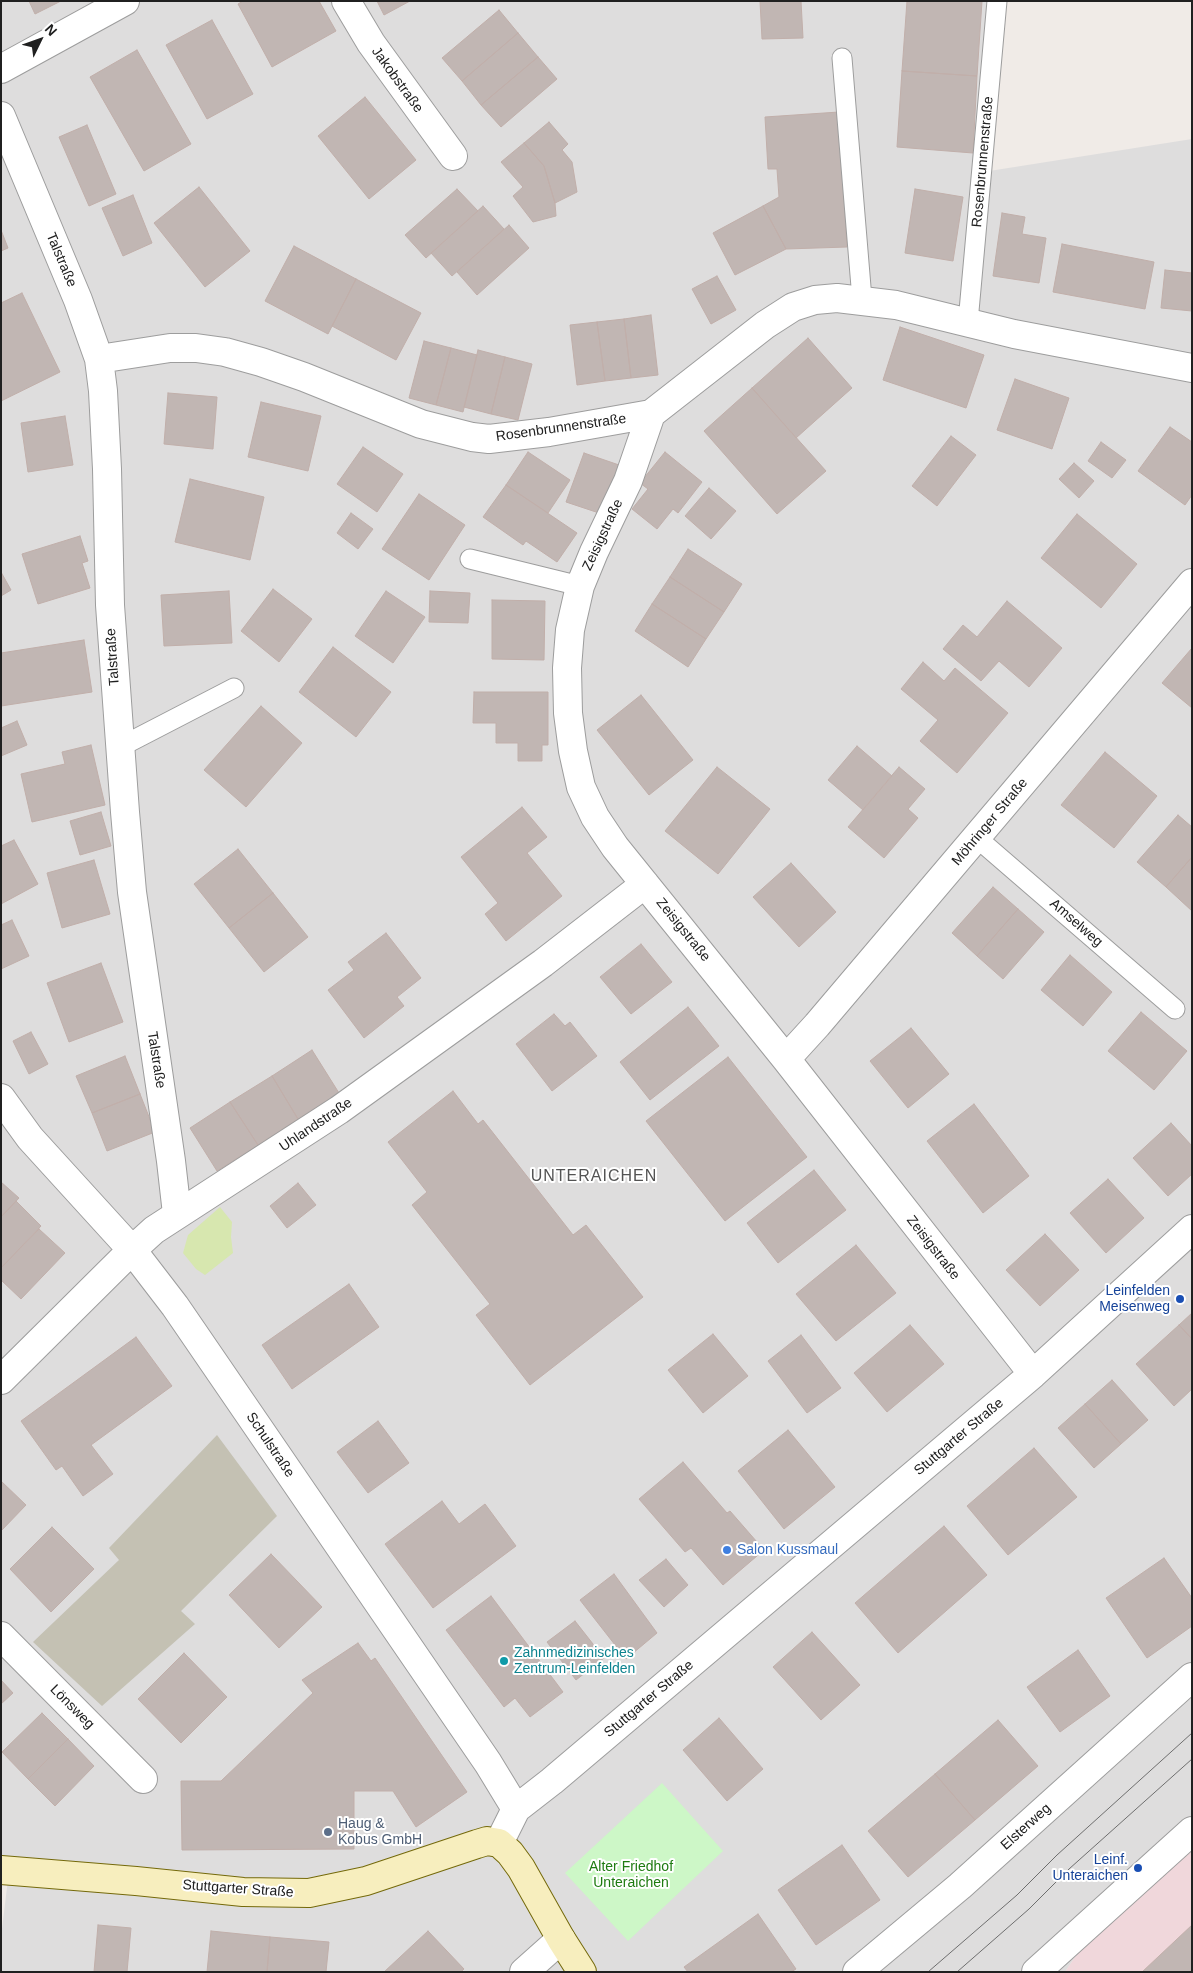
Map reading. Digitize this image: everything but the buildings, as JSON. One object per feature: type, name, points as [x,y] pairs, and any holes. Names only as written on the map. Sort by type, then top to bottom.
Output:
[{"type":"main road","name":"Stuttgarter Straße","points":[[1,1870],[136,1880],[244,1892],[309,1893],[366,1881],[482,1843],[499,1843]]},
{"type":"main road","points":[[499,1843],[510,1853],[521,1868],[582,1972]]},
{"type":"street","points":[[1,69],[125,1]]},
{"type":"street","name":"Jakobstraße","points":[[346,1],[371,43],[453,156]]},
{"type":"street","name":"Talstraße","points":[[2,120],[78,300],[99,359],[103,391],[110,605],[132,892],[170,1151],[177,1214]]},
{"type":"street","name":"Rosenbrunnenstraße","points":[[99,359],[170,348],[196,348],[225,352],[262,362],[304,377],[421,424],[472,437],[489,439],[613,422],[651,414],[765,325],[793,307],[822,299],[862,299],[896,304],[1057,343],[1192,368]]},
{"type":"street","name":"Zeisigstraße","points":[[651,414],[628,481],[580,586],[570,630],[567,668],[568,713],[573,751],[581,787],[595,816],[616,848],[786,1059],[1033,1374]]},
{"type":"street","name":"Möhringer Straße","points":[[786,1059],[977,838],[1191,585]]},
{"type":"street","name":"Uhlandstraße","points":[[1,1380],[132,1250],[177,1214],[284,1147],[355,1099],[535,968],[645,884]]},
{"type":"street","name":"Schulstraße","points":[[1,1098],[30,1138],[132,1250],[174,1306],[488,1763],[516,1809]]},
{"type":"street","name":"Stuttgarter Straße","points":[[499,1843],[516,1809],[552,1781],[1033,1374],[1192,1229]]},
{"type":"street","name":"Lönsweg","points":[[1,1636],[143,1779]]},
{"type":"street","name":"Elsterweg","points":[[857,1972],[960,1886],[1192,1677]]},
{"type":"street","points":[[1036,1972],[1192,1831]]},
{"type":"street","points":[[524,1972],[561,1938]]},
{"type":"lane","name":"Rosenbrunnenstraße","points":[[968,322],[997,1]]},
{"type":"lane","points":[[842,58],[862,299]]},
{"type":"lane","points":[[470,559],[580,586]]},
{"type":"lane","points":[[120,747],[234,688]]},
{"type":"lane","name":"Amselweg","points":[[977,838],[1175,1009]]},
{"type":"shaded area","points":[[1,1],[997,1],[983,172],[1192,139],[1192,1831],[1107,1909],[1065,1972],[1,1972],[1,1937],[9,1871],[1,1870]]},
{"type":"shaded area","points":[[217,1435],[277,1516],[181,1611],[195,1624],[102,1706],[33,1642],[119,1560],[109,1548]]},
{"type":"shaded area","points":[[1192,1831],[1192,1972],[1065,1972],[1107,1909]]},
{"type":"green space","points":[[220,1207],[232,1222],[233,1253],[205,1275],[196,1269],[183,1253],[188,1235]]},
{"type":"green space","name":"Alter Friedhof Unteraichen","points":[[662,1783],[723,1851],[628,1941],[565,1873]]},
{"type":"tram line","points":[[928,1972],[1017,1895],[1057,1855],[1192,1733]]},
{"type":"tram line","points":[[957,1972],[1029,1909],[1069,1869],[1192,1759]]},
{"type":"place","name":"Leinfelden Meisenweg","points":[[1180,1299]]},
{"type":"place","name":"Salon Kussmaul","points":[[727,1550]]},
{"type":"place","name":"Zahnmedizinisches Zentrum-Leinfelden","points":[[504,1661]]},
{"type":"place","name":"Haug & Kobus GmbH","points":[[328,1832]]},
{"type":"place","name":"Leinf. Unteraichen","points":[[1138,1868]]},
{"type":"district","name":"UNTERAICHEN","points":[[594,1177]]}]
